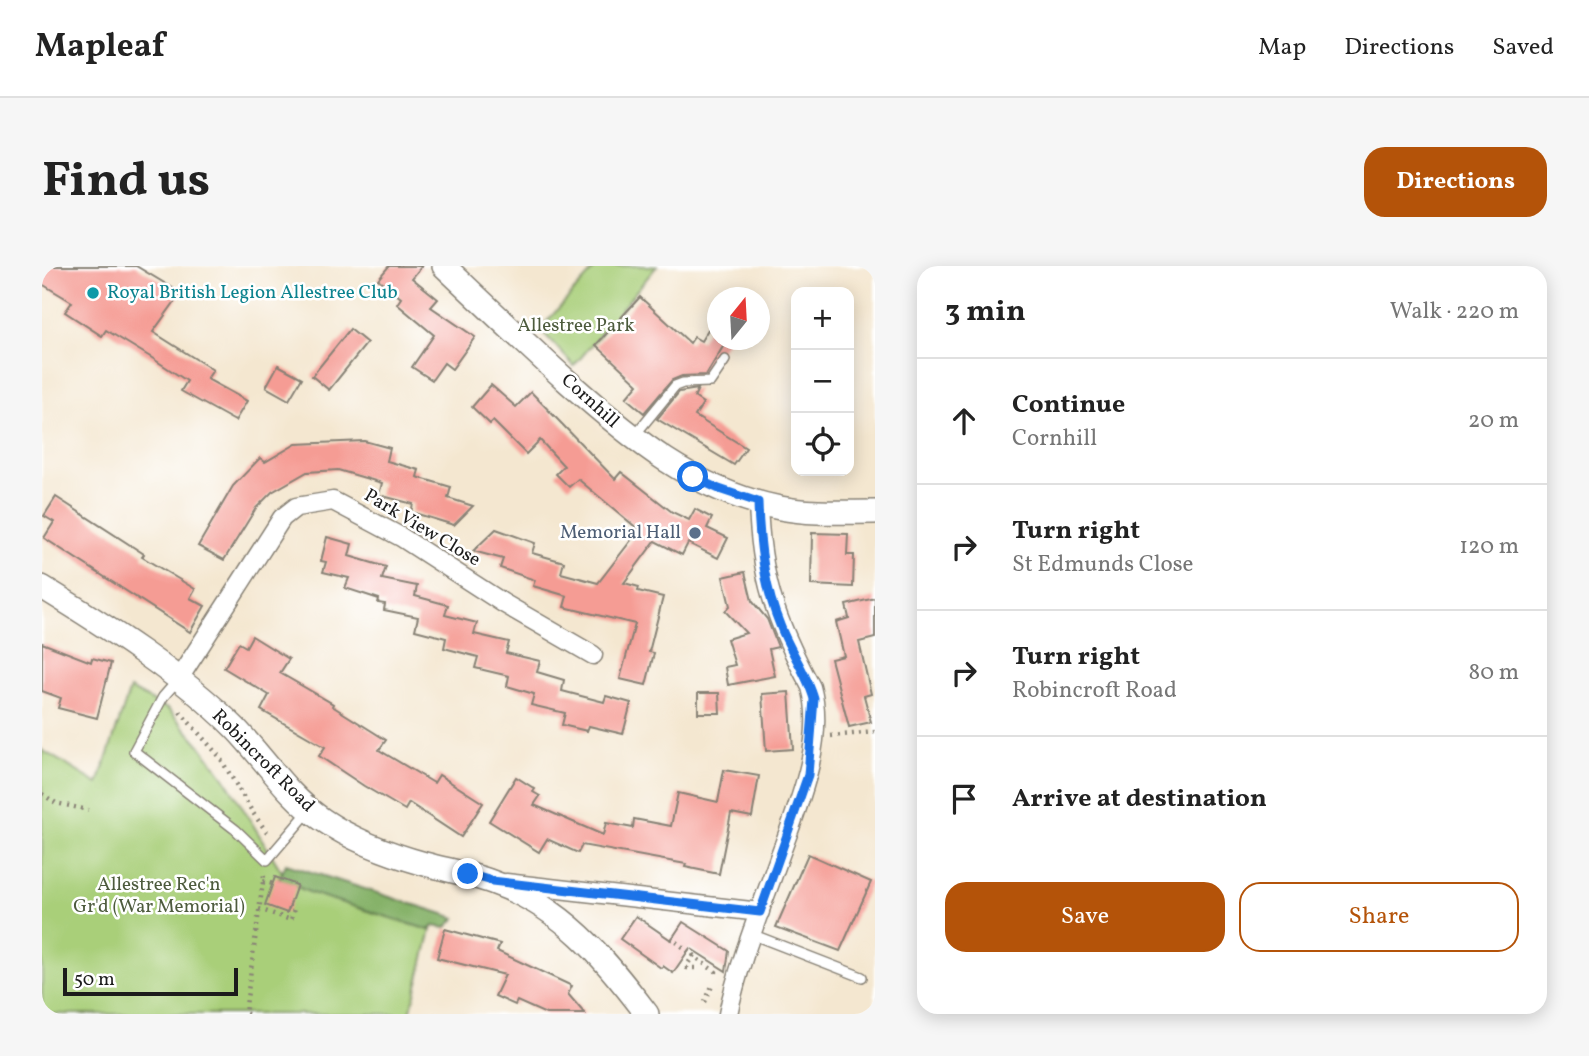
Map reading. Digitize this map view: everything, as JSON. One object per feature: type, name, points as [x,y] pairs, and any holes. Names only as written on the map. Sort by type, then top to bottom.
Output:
[{"type":"street","name":"Cornhill","points":[[444,266],[546,362],[633,438],[693,477],[758,502],[797,510],[875,512]]},
{"type":"street","name":"Park View Close","points":[[178,680],[282,518],[296,506],[333,501],[401,537],[503,603],[593,655]]},
{"type":"street","points":[[728,1014],[751,934],[808,775],[813,738],[814,699],[811,687],[779,625],[759,544],[758,502]]},
{"type":"street","name":"Robincroft Road","points":[[42,587],[78,609],[178,680],[234,728],[276,778],[310,810],[342,832],[386,852],[492,881],[760,912]]},
{"type":"street","points":[[492,881],[554,912],[583,936],[647,1014]]},
{"type":"lane","points":[[633,438],[674,386],[710,382],[725,360]]},
{"type":"lane","points":[[178,680],[163,697],[134,751],[236,830],[267,860],[310,810]]},
{"type":"lane","points":[[751,934],[862,977]]},
{"type":"path","points":[[163,697],[219,756],[253,813],[278,847]]},
{"type":"path","points":[[813,738],[875,732]]},
{"type":"path","points":[[42,794],[56,803],[88,810]]},
{"type":"path","points":[[248,1014],[245,1013],[267,860]]},
{"type":"path","points":[[263,881],[272,884]]},
{"type":"path","points":[[259,909],[291,919],[295,909],[289,907]]},
{"type":"path","points":[[670,938],[716,972],[717,978],[705,1002]]},
{"type":"path","points":[[695,955],[687,965],[687,968],[695,968]]},
{"type":"green space","name":"Allestree Park","points":[[597,266],[657,266],[574,366],[540,329]]},
{"type":"green space","name":"Allestree Rec'n Gr'd (War Memorial)","points":[[130,689],[169,710],[199,744],[225,779],[285,877],[432,926],[410,1014],[42,1014],[42,750],[98,784]]},
{"type":"green space","points":[[286,864],[456,918],[446,928],[433,926],[429,930],[311,893],[279,879]]},
{"type":"building","points":[[42,266],[136,266],[181,293],[153,332],[213,370],[207,379],[247,401],[235,421],[181,391],[187,381],[152,358],[106,330],[102,336],[65,312],[72,302],[42,284]]},
{"type":"building","points":[[389,266],[422,266],[412,278],[438,299],[431,307],[475,337],[452,369],[444,363],[432,380],[412,367],[434,335],[397,304],[401,298],[378,279]]},
{"type":"building","points":[[640,297],[690,343],[694,337],[701,341],[707,331],[707,350],[721,350],[706,375],[682,376],[672,380],[644,413],[626,398],[638,384],[596,345]]},
{"type":"building","points":[[350,329],[367,343],[329,390],[312,376]]},
{"type":"building","points":[[278,365],[302,378],[289,400],[266,387]]},
{"type":"building","points":[[491,385],[516,407],[531,392],[615,479],[621,472],[672,512],[689,520],[695,509],[712,518],[707,528],[728,538],[718,558],[688,543],[682,555],[655,541],[624,583],[639,587],[638,591],[663,597],[649,652],[654,653],[646,685],[620,679],[635,624],[564,607],[567,596],[533,586],[535,580],[500,568],[503,559],[473,551],[496,529],[535,543],[532,553],[564,562],[561,573],[598,583],[639,530],[578,479],[569,487],[556,474],[564,466],[540,440],[526,454],[493,421],[490,424],[472,407]]},
{"type":"building","points":[[698,389],[694,397],[703,403],[695,416],[746,448],[734,465],[657,419],[679,392]]},
{"type":"building","points":[[364,441],[390,448],[387,461],[419,470],[417,477],[451,487],[448,498],[473,506],[454,525],[411,512],[413,504],[379,495],[382,483],[338,470],[307,472],[272,492],[256,508],[224,560],[198,546],[233,486],[260,458],[265,462],[296,444]]},
{"type":"building","points":[[56,497],[144,554],[142,557],[195,589],[190,598],[205,606],[190,632],[44,538],[54,522],[44,516]]},
{"type":"building","points":[[812,533],[848,534],[847,555],[854,555],[853,587],[811,585]]},
{"type":"building","points":[[327,537],[352,544],[349,556],[386,567],[382,579],[417,586],[415,596],[448,605],[445,615],[477,623],[474,634],[509,642],[506,653],[540,661],[537,672],[564,680],[562,691],[604,702],[606,696],[631,703],[623,734],[589,726],[587,731],[562,725],[565,713],[531,705],[534,694],[507,686],[509,676],[475,668],[478,657],[444,648],[446,638],[415,630],[418,617],[384,610],[385,604],[378,603],[379,599],[345,588],[349,578],[323,572],[326,562],[321,561]]},
{"type":"building","points":[[745,572],[752,601],[767,619],[778,647],[769,649],[775,676],[728,685],[725,667],[735,665],[727,639],[746,633],[725,611],[730,606],[723,577]]},
{"type":"building","points":[[875,598],[875,638],[859,642],[871,694],[864,696],[871,722],[849,727],[831,659],[844,656],[836,622],[849,618],[846,605]]},
{"type":"building","points":[[252,636],[289,659],[280,673],[333,704],[332,706],[386,740],[379,750],[434,783],[439,775],[483,803],[461,837],[409,803],[405,810],[364,786],[319,756],[325,747],[261,710],[269,695],[224,668],[239,643],[246,647]]},
{"type":"building","points":[[42,643],[91,662],[92,658],[111,663],[97,718],[58,708],[61,698],[42,691]]},
{"type":"building","points":[[789,692],[793,749],[766,751],[762,694]]},
{"type":"building","points":[[698,693],[719,693],[720,713],[698,713]]},
{"type":"building","points":[[724,770],[759,776],[752,817],[731,813],[719,874],[685,867],[686,864],[582,845],[578,853],[547,839],[539,852],[489,821],[516,777],[535,789],[533,792],[540,796],[534,805],[603,835],[606,823],[633,828],[634,819],[671,826],[678,793],[718,802]]},
{"type":"building","points":[[808,854],[871,882],[840,951],[776,927]]},
{"type":"building","points":[[275,877],[297,885],[287,913],[265,905]]},
{"type":"building","points":[[636,916],[671,940],[683,922],[729,951],[726,971],[690,948],[673,973],[663,966],[661,968],[620,939]]},
{"type":"building","points":[[445,929],[500,944],[497,951],[572,986],[568,994],[585,1014],[546,1014],[517,1001],[515,1005],[495,996],[505,975],[437,958]]},
{"type":"place","name":"Royal British Legion Allestree Club","points":[[93,293]]},
{"type":"place","name":"Memorial Hall","points":[[695,533]]},
{"type":"route","points":[[468,874],[492,881],[760,912],[808,775],[814,699],[811,687],[779,625],[759,544],[758,502],[693,477]]}]
